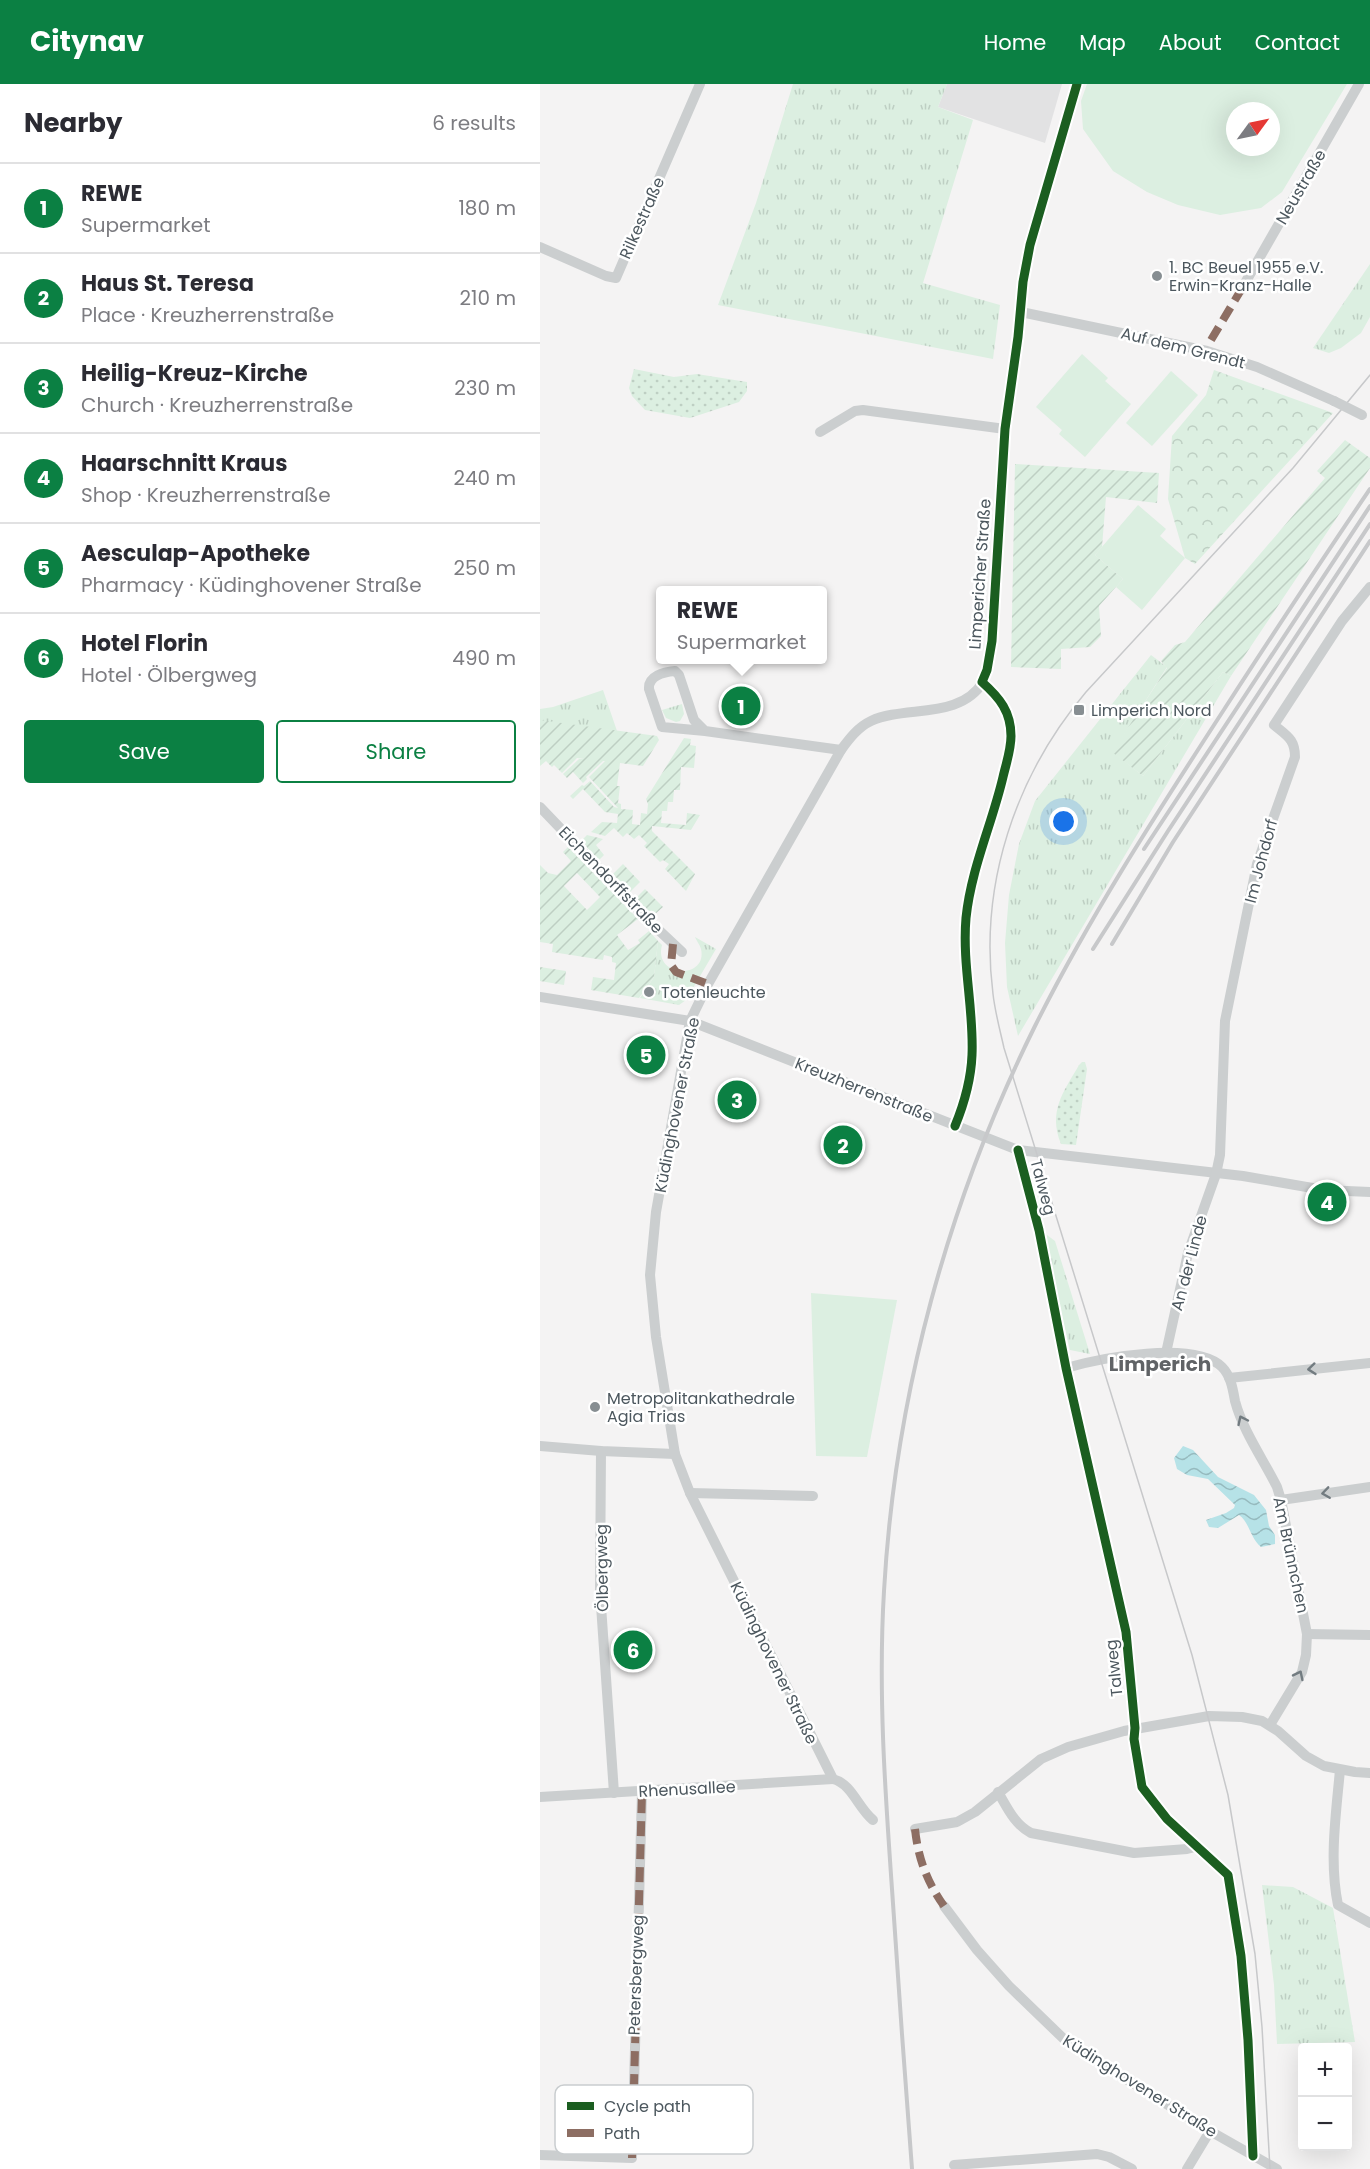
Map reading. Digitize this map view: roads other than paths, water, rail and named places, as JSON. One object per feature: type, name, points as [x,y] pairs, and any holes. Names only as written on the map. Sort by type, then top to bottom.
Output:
[{"type":"street","name":"Rilkestraße","points":[[540,247],[615,278],[700,84]]},
{"type":"street","name":"Limpericher Straße","points":[[982,682],[987,670],[992,640],[1005,429],[1023,282],[1030,244],[1077,84]]},
{"type":"street","name":"Neustraße","points":[[1241,290],[1359,84]]},
{"type":"street","name":"Auf dem Grendt","points":[[1021,312],[1206,351],[1257,367],[1366,417]]},
{"type":"street","points":[[820,432],[855,411],[863,410],[1005,429]]},
{"type":"street","name":"Im Johdorf","points":[[1216,1174],[1220,1155],[1225,1021],[1257,864],[1295,757],[1295,746],[1274,725],[1342,621],[1370,587]]},
{"type":"street","points":[[705,730],[694,720],[679,675],[675,671],[652,678],[648,683],[649,689],[662,727],[705,730],[841,750]]},
{"type":"street","points":[[955,1126],[968,1087],[972,1056],[966,919],[979,854],[1001,788],[1011,737],[1008,714],[1003,703],[982,682]]},
{"type":"street","name":"Küdinghovener Straße","points":[[873,1820],[845,1784],[833,1779],[690,1493],[675,1454],[656,1337],[650,1275],[656,1212],[690,1021],[708,984],[841,750],[855,732],[870,722],[893,714],[942,708],[958,703],[975,691],[982,682]]},
{"type":"street","name":"Eichendorffstraße","points":[[540,807],[649,921],[682,952]]},
{"type":"street","name":"Kreuzherrenstraße","points":[[540,997],[690,1021],[1018,1150],[1243,1176],[1324,1190],[1370,1192]]},
{"type":"street","name":"Talweg","points":[[1018,1150],[1039,1230],[1066,1368],[1126,1632],[1134,1738],[1142,1787],[1167,1820],[1228,1875],[1241,1956],[1248,2040],[1253,2156]]},
{"type":"street","name":"An der Linde","points":[[1166,1353],[1188,1253],[1216,1174]]},
{"type":"street","points":[[1066,1368],[1094,1360],[1166,1353],[1196,1354],[1207,1358],[1222,1367],[1229,1378],[1370,1363]]},
{"type":"street","name":"Am Brünnchen","points":[[1229,1378],[1239,1415],[1277,1487],[1281,1500],[1307,1634],[1302,1672],[1270,1725]]},
{"type":"street","points":[[540,1446],[675,1454]]},
{"type":"street","name":"Ölbergweg","points":[[601,1451],[600,1591],[614,1793]]},
{"type":"street","points":[[1281,1500],[1370,1487]]},
{"type":"street","points":[[690,1493],[813,1496]]},
{"type":"street","name":"Am Brünnchen","points":[[1307,1634],[1370,1635]]},
{"type":"street","points":[[915,1829],[957,1822],[975,1812],[1041,1758],[1092,1739],[1135,1728],[1216,1716],[1242,1717],[1262,1721],[1270,1725],[1306,1756],[1324,1766],[1370,1773]]},
{"type":"street","points":[[1340,1770],[1334,1885],[1338,1905],[1370,1923]]},
{"type":"street","name":"Rhenusallee","points":[[540,1797],[833,1779]]},
{"type":"street","name":"Petersbergweg","points":[[634,2085],[642,1792]]},
{"type":"street","points":[[998,1792],[1022,1828],[1031,1833],[1134,1853],[1195,1847]]},
{"type":"street","name":"Küdinghovener Straße","points":[[944,1906],[977,1950],[1009,1986],[1068,2043],[1210,2131],[1277,2169]]},
{"type":"street","points":[[1187,2169],[1210,2131]]},
{"type":"street","name":"Petersbergweg","points":[[540,2155],[632,2158],[632,2154]]},
{"type":"street","points":[[954,2166],[1097,2154],[1109,2157],[1132,2169]]},
{"type":"water","points":[[1183,1446],[1193,1450],[1218,1477],[1254,1495],[1266,1510],[1269,1526],[1275,1535],[1275,1544],[1261,1547],[1254,1539],[1246,1522],[1239,1515],[1218,1528],[1209,1527],[1206,1520],[1226,1513],[1235,1505],[1208,1479],[1187,1475],[1177,1469],[1174,1458]]},
{"type":"tram line","points":[[1270,2169],[1262,2027],[1255,1954],[1228,1795],[1192,1655],[1004,1048],[993,994],[990,953],[992,913],[998,873],[1008,834],[1022,796],[1040,759],[1061,725],[1086,692],[1293,468],[1370,375]]},
{"type":"railway","points":[[912,2169],[885,1777],[882,1628],[890,1518],[900,1445],[931,1301],[976,1161],[1004,1093],[1056,984],[1150,825],[1370,489]]},
{"type":"railway","points":[[1144,849],[1370,506]]},
{"type":"railway","points":[[1093,949],[1370,524]]},
{"type":"railway","points":[[1112,944],[1173,842],[1370,541]]},
{"type":"place","name":"1. BC Beuel 1955 e.V. Erwin-Kranz-Halle","points":[[1157,276]]},
{"type":"place","name":"REWE","points":[[741,706]]},
{"type":"place","name":"Limperich Nord","points":[[1079,710]]},
{"type":"place","name":"Totenleuchte","points":[[649,992]]},
{"type":"place","name":"Aesculap-Apotheke","points":[[646,1055]]},
{"type":"place","name":"Heilig-Kreuz-Kirche","points":[[737,1100]]},
{"type":"place","name":"Haus St. Teresa","points":[[843,1145]]},
{"type":"place","name":"Haarschnitt Kraus","points":[[1327,1202]]},
{"type":"place","name":"Metropolitankathedrale Agia Trias","points":[[595,1407]]},
{"type":"place","name":"Hotel Florin","points":[[633,1650]]},
{"type":"district","name":"Limperich","points":[[1160,1364]]}]
